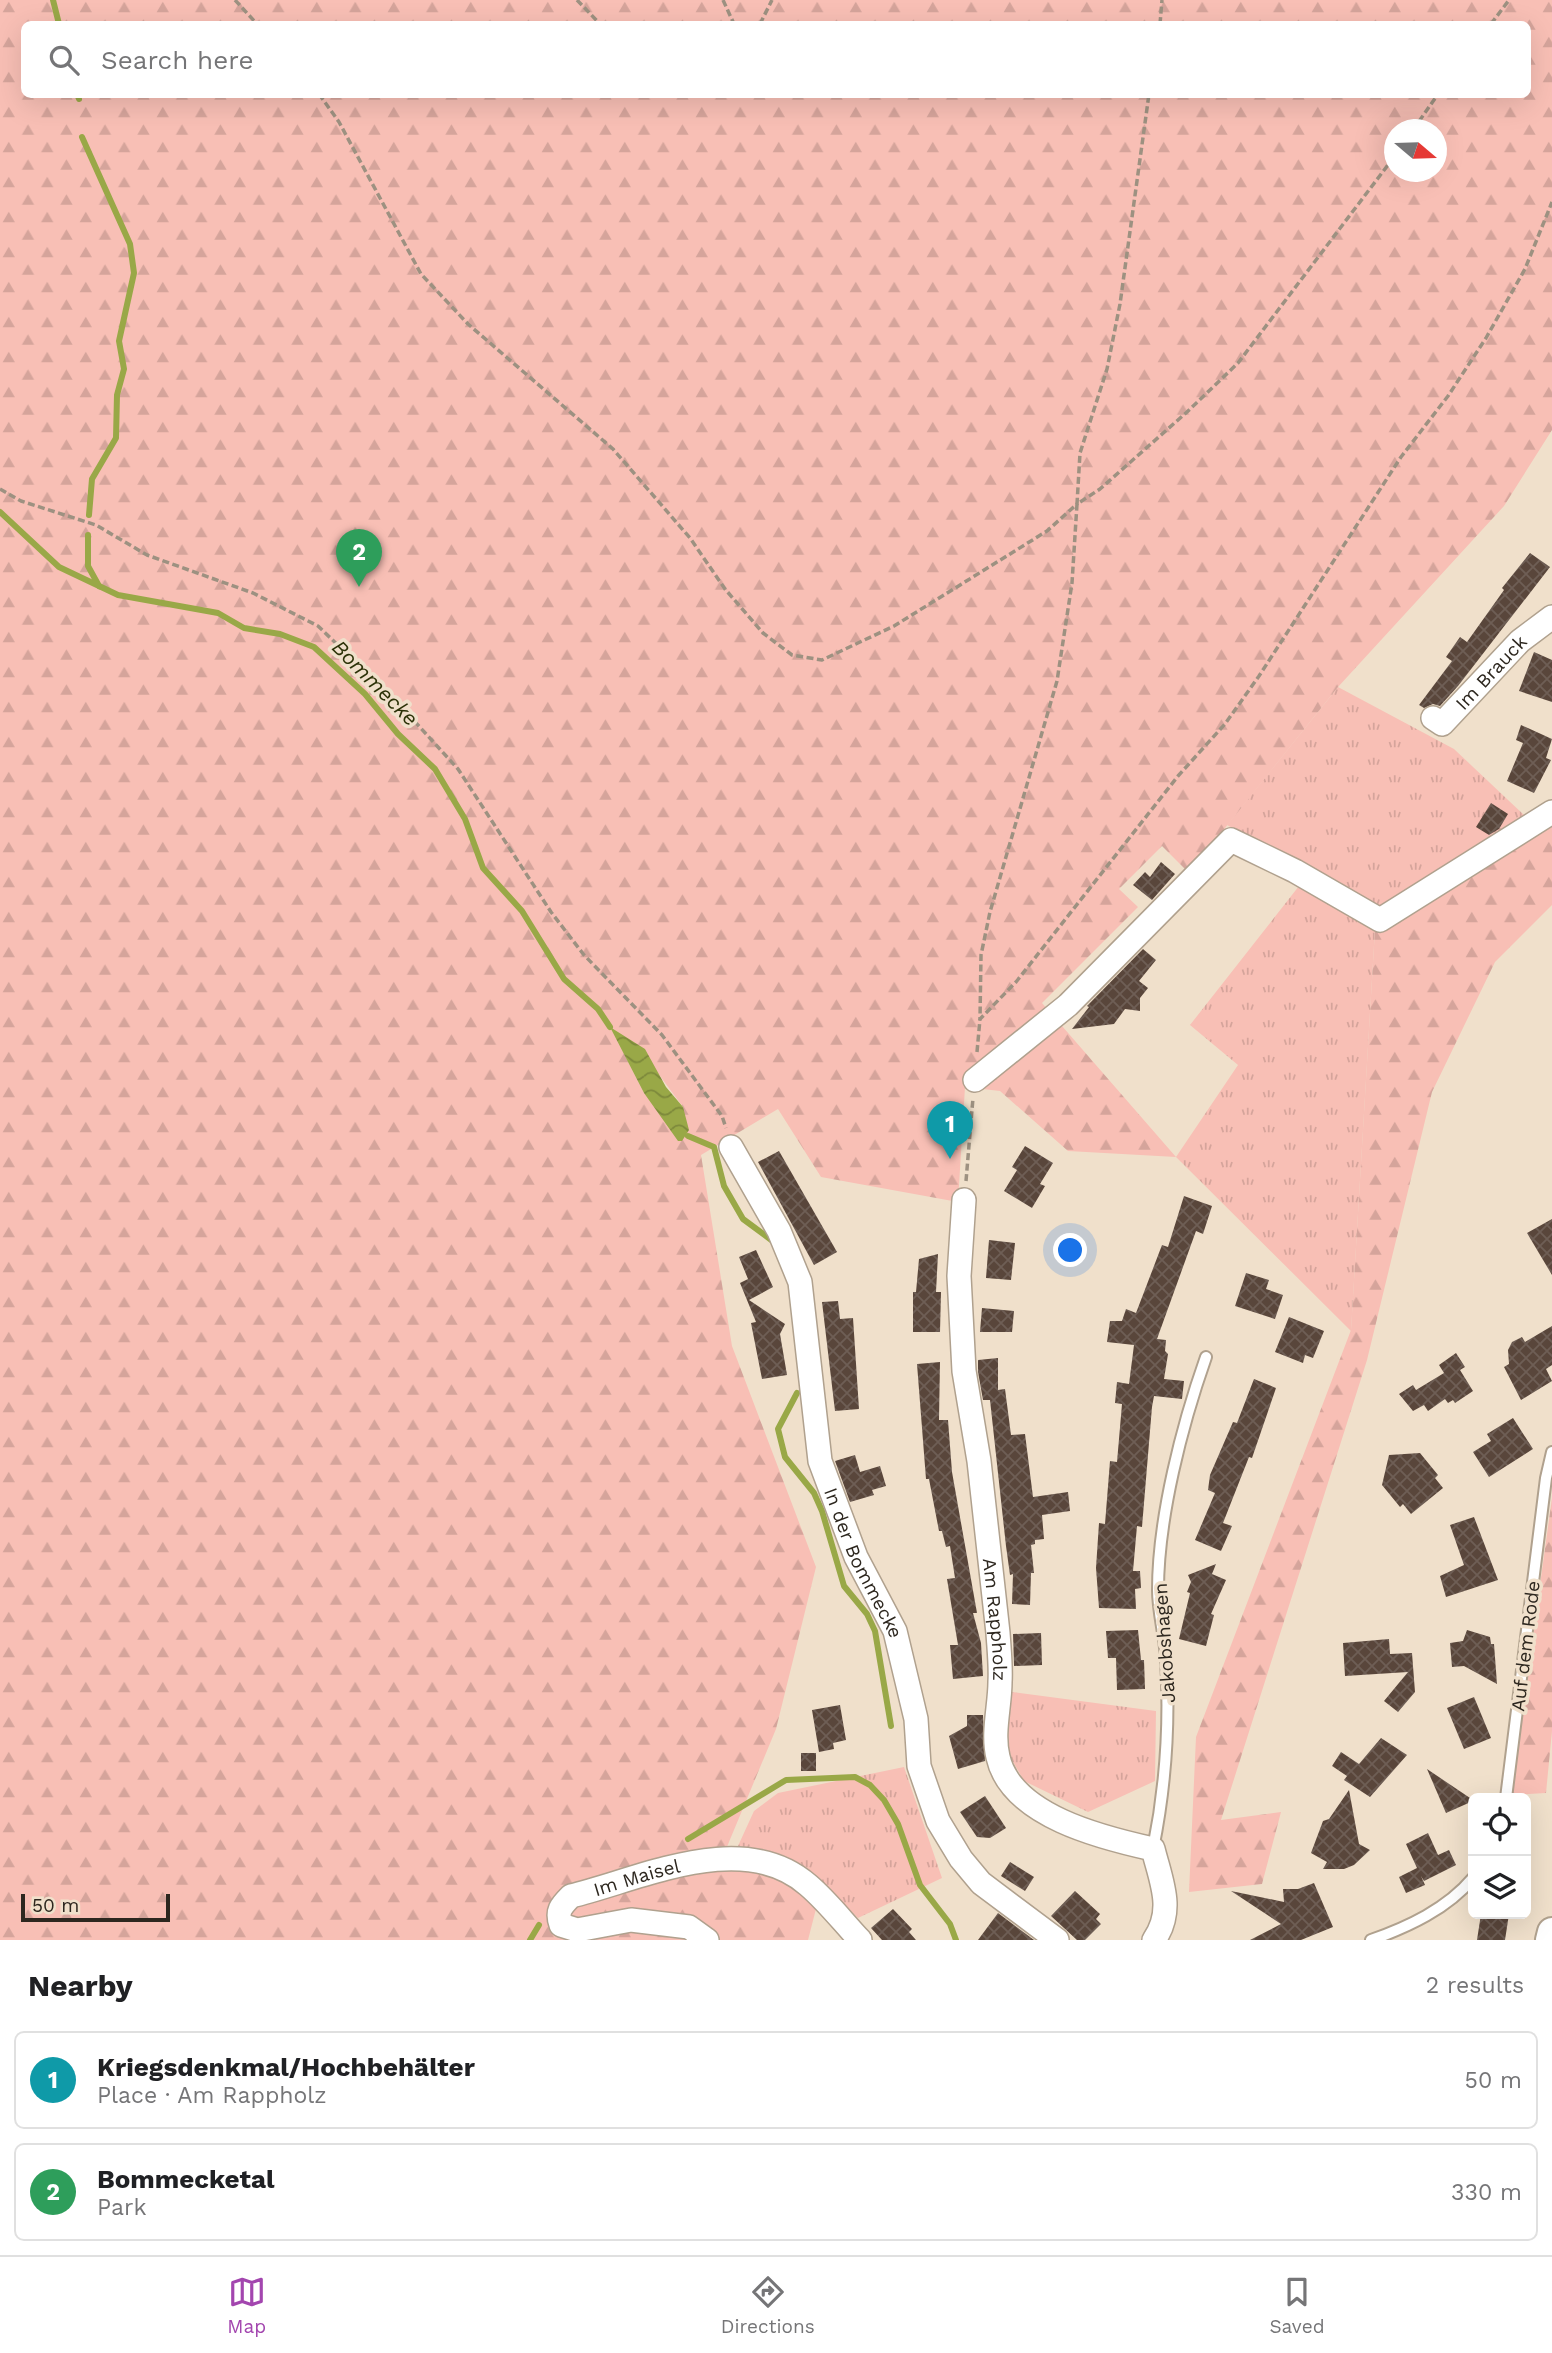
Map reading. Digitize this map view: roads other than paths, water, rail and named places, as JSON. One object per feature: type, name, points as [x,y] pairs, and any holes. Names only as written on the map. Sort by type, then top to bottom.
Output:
[{"type":"street","name":"Im Brauck","points":[[1433,718],[1442,724],[1520,641],[1552,617]]},
{"type":"street","points":[[975,1080],[1068,1005],[1231,840],[1294,871],[1380,920],[1552,812]]},
{"type":"street","name":"In der Bommecke","points":[[731,1147],[779,1231],[800,1282],[820,1461],[856,1558],[895,1631],[916,1719],[919,1766],[938,1821],[961,1858],[981,1883],[1057,1940]]},
{"type":"street","name":"Am Rappholz","points":[[964,1200],[959,1276],[961,1330],[998,1633],[998,1758],[1019,1792],[1044,1813],[1068,1824],[1153,1849]]},
{"type":"street","points":[[1153,1849],[1167,1899],[1166,1915],[1154,1940]]},
{"type":"street","name":"Im Maisel","points":[[707,1940],[689,1927],[631,1920],[577,1930],[561,1925],[558,1917],[561,1906],[571,1896],[683,1862],[717,1860],[766,1863],[807,1883],[860,1940]]},
{"type":"street","points":[[1550,1940],[1552,1932]]},
{"type":"lane","name":"Jakobshagen","points":[[1153,1849],[1168,1742],[1169,1713],[1158,1593],[1159,1559],[1185,1416],[1206,1357]]},
{"type":"lane","name":"Auf dem Rode","points":[[1507,1793],[1546,1478],[1552,1452]]},
{"type":"lane","points":[[1371,1940],[1400,1930],[1444,1905],[1468,1883]]},
{"type":"water","points":[[610,1027],[645,1049],[666,1087],[683,1107],[689,1130],[682,1141],[678,1141],[644,1093]]},
{"type":"waterway","points":[[53,0],[58,21]]},
{"type":"waterway","points":[[82,137],[130,244],[134,273],[119,341],[124,369],[117,395],[116,438],[92,479],[89,515]]},
{"type":"waterway","name":"Bommecke","points":[[0,512],[59,567],[118,595],[218,613],[244,628],[280,634],[314,647],[365,694],[398,734],[435,769],[465,819],[483,868],[522,911],[564,979],[598,1009],[610,1027]]},
{"type":"waterway","points":[[88,535],[88,566],[99,586]]},
{"type":"waterway","name":"Bommecke","points":[[688,1136],[714,1147],[724,1186],[743,1219],[774,1242]]},
{"type":"waterway","name":"Bommecke","points":[[797,1393],[778,1429],[785,1457],[814,1493],[844,1586],[867,1614],[875,1631],[891,1726]]},
{"type":"waterway","points":[[688,1839],[786,1780],[855,1777],[870,1785],[884,1800],[898,1824],[920,1885],[950,1924],[956,1940]]},
{"type":"waterway","points":[[530,1940],[539,1925]]},
{"type":"place","name":"Bommecketal","points":[[359,587]]},
{"type":"place","name":"Kriegsdenkmal/Hochbehälter","points":[[950,1159]]}]
